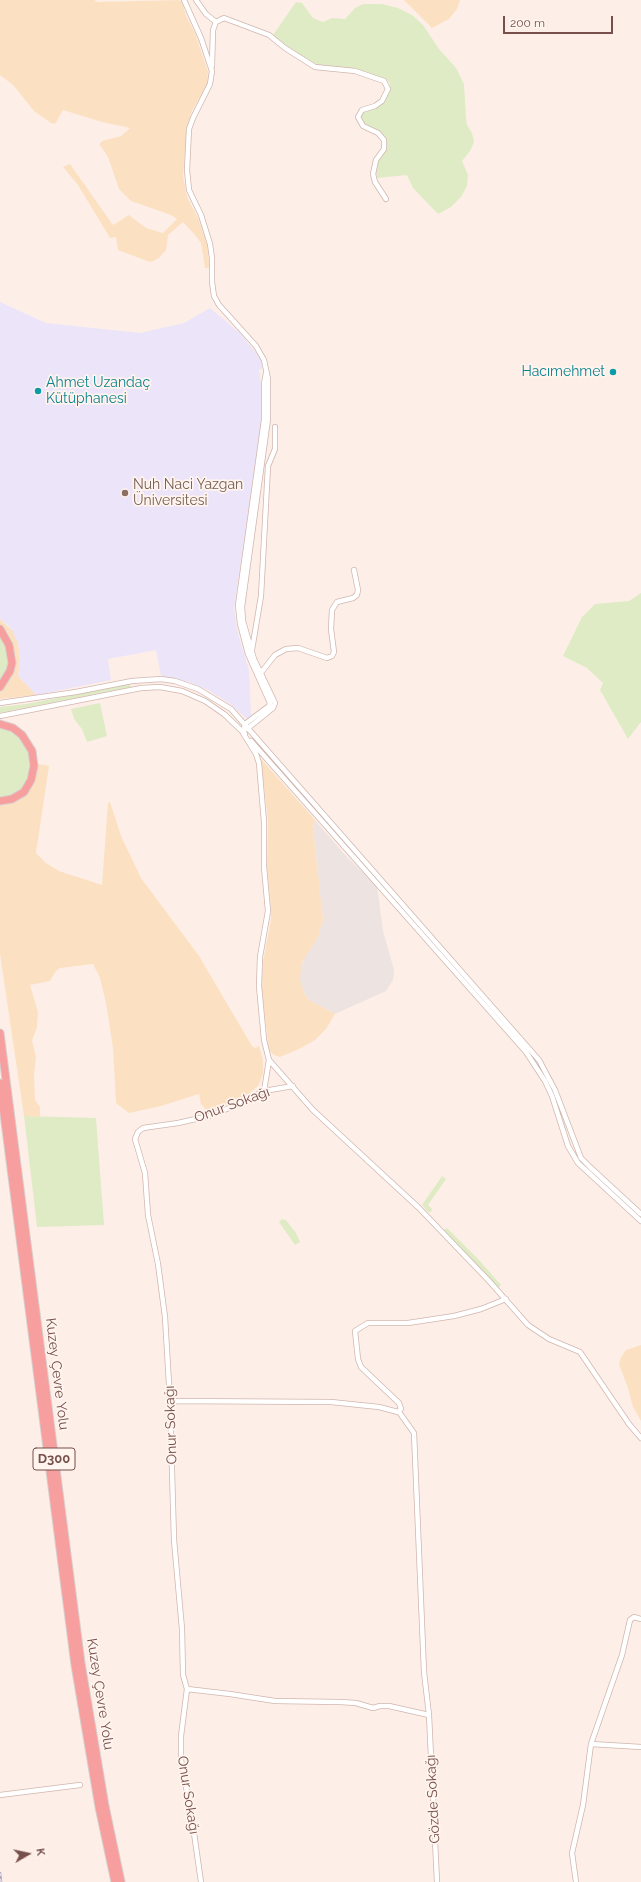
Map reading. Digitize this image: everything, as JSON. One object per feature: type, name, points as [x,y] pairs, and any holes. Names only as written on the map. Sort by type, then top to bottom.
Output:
[{"type":"highway","points":[[0,629],[9,645],[12,663],[8,675],[0,687]]},
{"type":"highway","points":[[0,724],[13,728],[22,735],[32,751],[34,766],[31,780],[24,792],[12,799],[0,801]]},
{"type":"highway","name":"Kuzey Çevre Yolu","points":[[0,1033],[81,1663],[105,1806],[122,1882]]},
{"type":"highway","name":"Kuzey Çevre Yolu","points":[[0,1082],[76,1672],[99,1807],[115,1882]]},
{"type":"street","points":[[184,0],[201,38],[212,71]]},
{"type":"street","points":[[196,0],[206,14],[216,22]]},
{"type":"street","points":[[247,726],[274,704],[274,699],[260,674],[252,652],[243,621],[242,602],[268,418],[268,379],[264,360],[256,346],[219,305],[214,296],[210,244],[188,184],[187,161],[189,129],[210,84],[212,71],[212,34],[216,22],[224,18],[266,34],[288,50],[318,68],[361,72],[386,82],[388,89],[382,101],[375,106],[362,110],[358,117],[363,126],[378,134],[384,140],[384,148],[376,160],[373,174],[375,182],[386,199]]},
{"type":"street","points":[[243,733],[247,726],[269,706],[270,702],[249,658],[240,624],[238,605],[264,420],[264,384],[266,373]]},
{"type":"street","points":[[252,652],[262,584],[268,466],[275,449],[275,427]]},
{"type":"street","points":[[260,674],[275,655],[286,649],[301,649],[328,658],[332,656],[334,652],[331,629],[332,610],[337,602],[353,598],[357,594],[358,590],[354,570]]},
{"type":"street","points":[[0,703],[76,692],[132,681],[161,679],[180,683],[209,694],[231,709],[540,1060],[555,1090],[581,1158],[641,1214]]},
{"type":"street","points":[[0,716],[141,688],[160,687],[182,692],[205,701],[224,714],[243,733],[526,1052],[547,1086],[568,1146],[578,1163],[641,1221]]},
{"type":"street","points":[[243,733],[256,754],[264,822],[264,867],[268,911],[260,957],[259,986],[264,1040],[269,1060],[264,1091]]},
{"type":"street","points":[[269,1060],[321,1118],[348,1141],[383,1177],[419,1208],[506,1299],[528,1325],[553,1341],[580,1352],[629,1424],[641,1438]]},
{"type":"street","name":"Onur Sokağı","points":[[201,1882],[192,1819],[181,1760],[187,1690],[183,1676],[182,1629],[174,1540],[167,1339],[161,1279],[148,1215],[145,1173],[136,1144],[136,1137],[140,1131],[146,1128],[188,1121],[218,1113],[264,1091],[293,1086]]},
{"type":"street","name":"Gözde Sokağı","points":[[437,1882],[428,1715],[424,1672],[414,1433],[399,1412],[401,1408],[399,1403],[361,1367],[357,1355],[355,1330],[368,1323],[408,1323],[454,1316],[481,1309],[506,1299]]},
{"type":"street","points":[[170,1401],[331,1402],[379,1407],[399,1412]]},
{"type":"street","points":[[576,1882],[572,1853],[583,1805],[591,1744],[622,1655],[630,1620],[634,1617],[641,1619]]},
{"type":"street","points":[[187,1690],[230,1694],[275,1701],[356,1703],[373,1708],[389,1706],[428,1715]]},
{"type":"street","points":[[591,1744],[641,1747]]},
{"type":"street","points":[[0,1795],[80,1785]]},
{"type":"shaded area","name":"Nuh Naci Yazgan Üniversitesi","points":[[0,302],[46,323],[140,333],[184,323],[210,308],[240,333],[260,358],[263,368],[259,370],[262,392],[262,418],[234,608],[237,630],[249,670],[251,716],[247,719],[229,703],[208,690],[189,682],[161,676],[156,650],[108,659],[111,680],[36,695],[18,676],[20,661],[18,643],[9,626],[0,619]]},
{"type":"shaded area","points":[[315,820],[345,855],[377,886],[383,931],[394,970],[393,980],[386,991],[335,1014],[309,1000],[304,993],[300,980],[300,971],[304,958],[318,937],[323,920],[313,828]]},
{"type":"green space","points":[[296,2],[302,3],[313,18],[323,22],[332,18],[345,19],[355,8],[363,4],[382,4],[398,8],[412,15],[423,25],[439,49],[456,68],[464,84],[467,125],[472,133],[474,142],[470,151],[462,161],[468,175],[467,186],[461,197],[451,207],[438,214],[413,188],[407,175],[377,178],[377,163],[385,152],[386,140],[380,131],[366,126],[360,117],[362,111],[373,109],[384,100],[390,89],[390,83],[386,79],[359,70],[320,66],[294,51],[273,35]]},
{"type":"green space","points":[[641,593],[641,722],[628,739],[600,690],[603,683],[587,668],[563,656],[582,617],[595,604],[629,601]]},
{"type":"green space","points":[[0,633],[3,636],[9,658],[7,672],[0,684]]},
{"type":"green space","points":[[130,684],[131,687],[0,713],[0,707],[26,704]]},
{"type":"green space","points":[[100,703],[107,736],[87,742],[82,729],[74,719],[71,709]]},
{"type":"green space","points":[[0,727],[17,735],[29,749],[32,772],[19,794],[0,799]]},
{"type":"green space","points":[[24,1116],[96,1118],[104,1225],[37,1227]]},
{"type":"green space","points":[[442,1176],[446,1179],[428,1205],[432,1209],[431,1212],[428,1212],[422,1205]]},
{"type":"green space","points":[[282,1219],[286,1220],[296,1233],[300,1242],[295,1245],[279,1222]]},
{"type":"green space","points":[[447,1228],[501,1285],[498,1288],[444,1230]]},
{"type":"sand","points":[[0,0],[94,0],[98,2],[179,0],[182,2],[186,16],[195,33],[208,72],[207,85],[192,111],[187,126],[183,176],[187,197],[199,220],[207,245],[210,268],[205,268],[201,243],[183,222],[168,235],[166,250],[159,258],[153,261],[150,262],[118,250],[116,237],[110,238],[78,185],[63,167],[70,164],[113,225],[129,215],[146,228],[163,233],[177,219],[171,215],[131,201],[119,189],[108,157],[100,145],[98,146],[102,141],[121,136],[130,128],[102,122],[63,110],[55,124],[51,123],[34,111],[13,85],[0,75]]},
{"type":"sand","points":[[404,0],[460,0],[457,9],[449,19],[432,28]]},
{"type":"sand","points":[[0,619],[12,630],[18,643],[20,661],[18,676],[36,695],[0,699],[0,691],[13,674],[15,662],[12,641],[0,624]]},
{"type":"sand","points":[[261,759],[315,820],[313,828],[323,920],[318,937],[302,962],[300,980],[304,993],[309,1000],[335,1014],[326,1029],[315,1040],[280,1057],[274,1055],[269,1050],[262,992],[263,962],[271,920],[271,907],[267,867],[268,821]]},
{"type":"sand","points":[[38,764],[49,766],[36,853],[46,863],[59,871],[102,885],[108,803],[110,802],[121,836],[141,878],[199,956],[252,1046],[255,1048],[259,1046],[263,1060],[263,1074],[258,1086],[246,1096],[208,1112],[201,1104],[199,1094],[161,1106],[129,1113],[116,1103],[113,1048],[106,1003],[100,978],[93,964],[60,968],[56,971],[50,981],[30,985],[38,1012],[37,1027],[32,1041],[36,1057],[34,1076],[35,1100],[40,1107],[40,1117],[24,1116],[0,954],[0,803],[32,785],[37,773]]},
{"type":"sand","points":[[641,1345],[641,1421],[633,1407],[619,1364],[621,1357],[626,1350]]},
{"type":"railway","points":[[0,1873],[1,1882]]},
{"type":"place","name":"Hacımehmet","points":[[613,372]]},
{"type":"place","name":"Ahmet Uzandaç Kütüphanesi","points":[[38,391]]},
{"type":"place","name":"Nuh Naci Yazgan Üniversitesi","points":[[125,493]]}]
